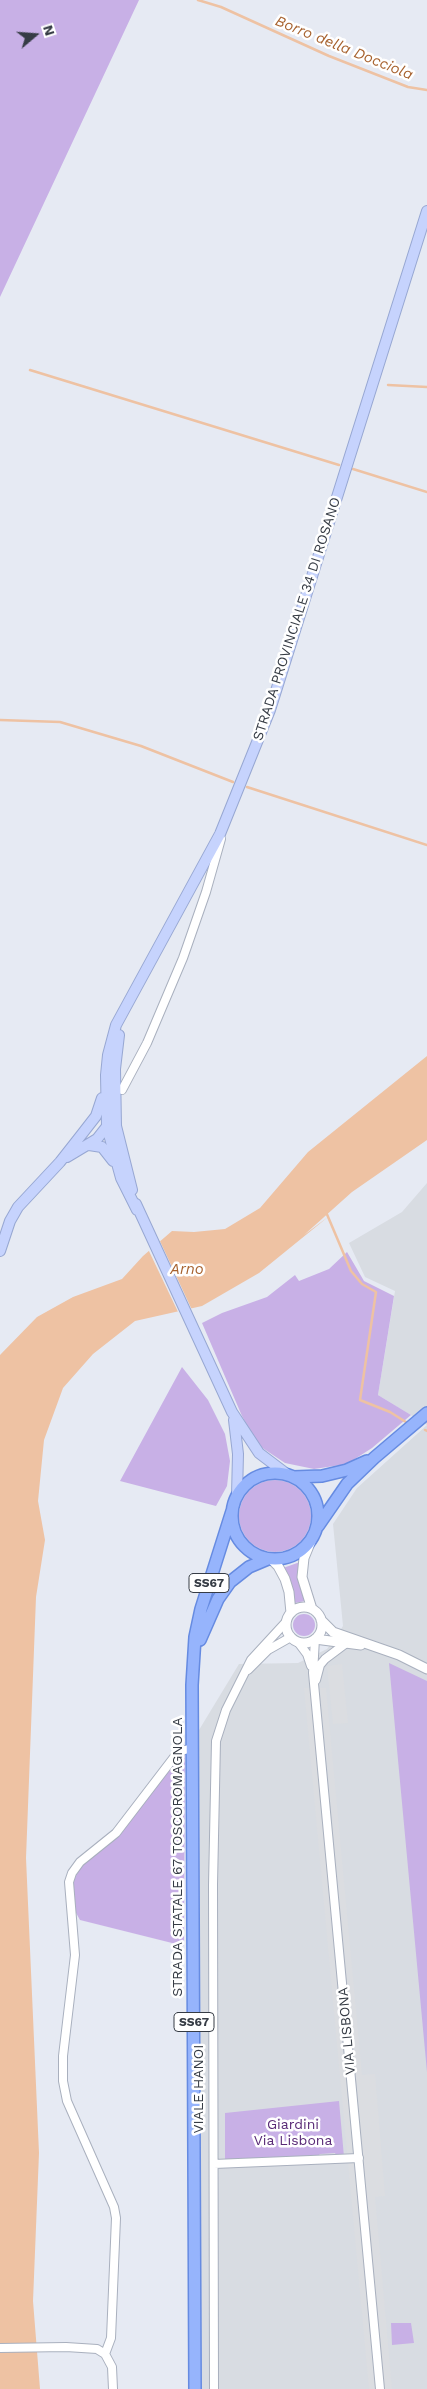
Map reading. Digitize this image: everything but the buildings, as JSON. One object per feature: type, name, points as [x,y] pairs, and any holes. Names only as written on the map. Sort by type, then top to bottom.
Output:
[{"type":"main road","name":"STRADA PROVINCIALE 34 DI ROSANO","points":[[290,1476],[259,1454],[232,1412],[202,1344],[121,1178],[107,1127],[106,1075],[108,1055],[114,1030],[124,1009],[220,834],[270,710],[427,211]]},
{"type":"main road","name":"STRADA PROVINCIALE 34 DI ROSANO","points":[[124,1009],[116,1051],[114,1101],[120,1146],[137,1211]]},
{"type":"main road","points":[[0,1251],[7,1229],[18,1206],[60,1162],[82,1134],[100,1106],[106,1075]]},
{"type":"main road","points":[[60,1162],[97,1139],[107,1127],[114,1101]]},
{"type":"main road","points":[[82,1134],[95,1126],[107,1127]]},
{"type":"main road","points":[[107,1127],[120,1146]]},
{"type":"main road","points":[[89,1145],[102,1147],[111,1158],[121,1178]]},
{"type":"main road","name":"STRADA PROVINCIALE 34 DI ROSANO","points":[[232,1412],[238,1454],[237,1495]]},
{"type":"main road","name":"VIALE HANOI","points":[[374,1458],[339,1472],[322,1476],[290,1476],[276,1473],[253,1478],[237,1495],[232,1511],[232,1525],[237,1537],[245,1548],[256,1555],[269,1559],[293,1556],[313,1536],[347,1484],[374,1458],[427,1413]]},
{"type":"main road","name":"VIALE HANOI","points":[[290,1476],[304,1484],[315,1500],[318,1520],[313,1536]]},
{"type":"main road","name":"STRADA STATALE 67 TOSCOROMAGNOLA","points":[[195,2389],[192,1685],[195,1637],[201,1608],[232,1511]]},
{"type":"main road","name":"STRADA STATALE 67 TOSCOROMAGNOLA","points":[[194,1655],[207,1621],[230,1582],[249,1567],[269,1559]]},
{"type":"street","points":[[122,1090],[147,1043],[183,958],[206,892],[228,813]]},
{"type":"street","name":"VIALE HANOI","points":[[313,1536],[304,1558],[302,1577],[312,1609],[325,1626],[333,1632],[369,1646]]},
{"type":"street","name":"VIALE HANOI","points":[[214,2389],[214,1777],[216,1741],[226,1710],[244,1675],[258,1651],[286,1622],[290,1613],[291,1604],[287,1585],[278,1566],[269,1559]]},
{"type":"street","points":[[290,1613],[301,1607],[312,1609]]},
{"type":"street","points":[[315,1639],[321,1629],[321,1620]]},
{"type":"street","points":[[286,1622],[295,1639]]},
{"type":"street","name":"VIALE HANOI","points":[[244,1675],[268,1650],[295,1639],[310,1642],[315,1639],[369,1646]]},
{"type":"street","name":"VIA LISBONA","points":[[295,1639],[307,1654],[313,1673]]},
{"type":"street","name":"VIA LISBONA","points":[[315,1639],[313,1673],[380,2389]]},
{"type":"street","points":[[314,1684],[320,1665],[345,1644]]},
{"type":"street","points":[[369,1646],[399,1655],[427,1669]]},
{"type":"street","points":[[105,2354],[109,2348],[111,2338],[116,2218],[114,2207],[67,2101],[64,2081],[63,2056],[76,1955],[69,1882],[72,1873],[80,1862],[116,1834],[178,1752],[192,1748]]},
{"type":"street","points":[[214,2164],[358,2158]]},
{"type":"street","points":[[0,2348],[66,2346],[92,2348],[105,2354],[112,2367],[113,2389]]},
{"type":"shaded area","points":[[427,1183],[427,1425],[378,1395],[395,1291],[365,1277],[349,1243],[402,1212]]},
{"type":"shaded area","points":[[427,1425],[427,2389],[200,2389],[199,1730],[239,1664],[298,1663],[327,1649],[343,1626],[333,1524],[357,1488]]},
{"type":"shaded area","points":[[342,1664],[348,1723],[333,1724],[327,1666]]},
{"type":"shaded area","points":[[304,1688],[310,1688],[375,2389],[369,2389]]},
{"type":"shaded area","points":[[320,1688],[326,1688],[362,2075],[375,2074],[385,2196],[375,2197],[392,2389],[385,2389]]},
{"type":"green space","points":[[0,0],[139,0],[0,297]]},
{"type":"green space","points":[[347,1252],[364,1281],[394,1296],[378,1395],[411,1415],[372,1448],[347,1464],[314,1469],[285,1463],[258,1445],[242,1416],[202,1323],[222,1313],[267,1297],[295,1275],[299,1281],[329,1269]]},
{"type":"green space","points":[[182,1367],[208,1400],[225,1434],[230,1461],[227,1486],[216,1506],[120,1481]]},
{"type":"green space","points":[[275,1480],[295,1486],[305,1496],[311,1516],[305,1536],[295,1546],[275,1552],[255,1546],[245,1536],[239,1516],[245,1496],[255,1486]]},
{"type":"green space","points":[[300,1562],[305,1601],[295,1603],[283,1568]]},
{"type":"green space","points":[[304,1614],[312,1617],[315,1625],[312,1633],[304,1636],[296,1633],[293,1625],[296,1617]]},
{"type":"green space","points":[[389,1663],[427,1681],[427,2072]]},
{"type":"green space","points":[[185,1755],[184,1946],[80,1920],[75,1911],[73,1896],[74,1879],[83,1864],[120,1835],[179,1756]]},
{"type":"green space","name":"Giardini Via Lisbona","points":[[339,2101],[344,2157],[337,2157],[335,2153],[320,2154],[315,2158],[225,2161],[225,2113]]},
{"type":"green space","points":[[391,2323],[411,2323],[414,2343],[392,2345]]},
{"type":"water","name":"Arno","points":[[427,1056],[427,1140],[352,1192],[304,1235],[328,1217],[259,1273],[202,1306],[135,1321],[93,1354],[63,1388],[44,1440],[38,1501],[45,1540],[36,1597],[26,1858],[39,2153],[33,2301],[40,2389],[0,2389],[0,1355],[37,1317],[73,1297],[122,1279],[143,1256],[172,1231],[194,1232],[225,1229],[260,1208],[308,1152]]},
{"type":"pier","points":[[159,1239],[192,1310],[179,1314],[148,1249]]},
{"type":"waterway","name":"Borro della Docciola","points":[[198,0],[221,7],[329,56],[408,87],[427,90]]},
{"type":"waterway","points":[[30,370],[339,465]]},
{"type":"waterway","points":[[388,385],[427,387]]},
{"type":"waterway","points":[[353,469],[427,492]]},
{"type":"waterway","points":[[0,720],[60,722],[141,746],[233,782]]},
{"type":"waterway","points":[[247,787],[427,845]]},
{"type":"waterway","points":[[326,1212],[351,1271],[362,1284],[376,1292],[360,1400],[390,1412],[409,1424]]}]
